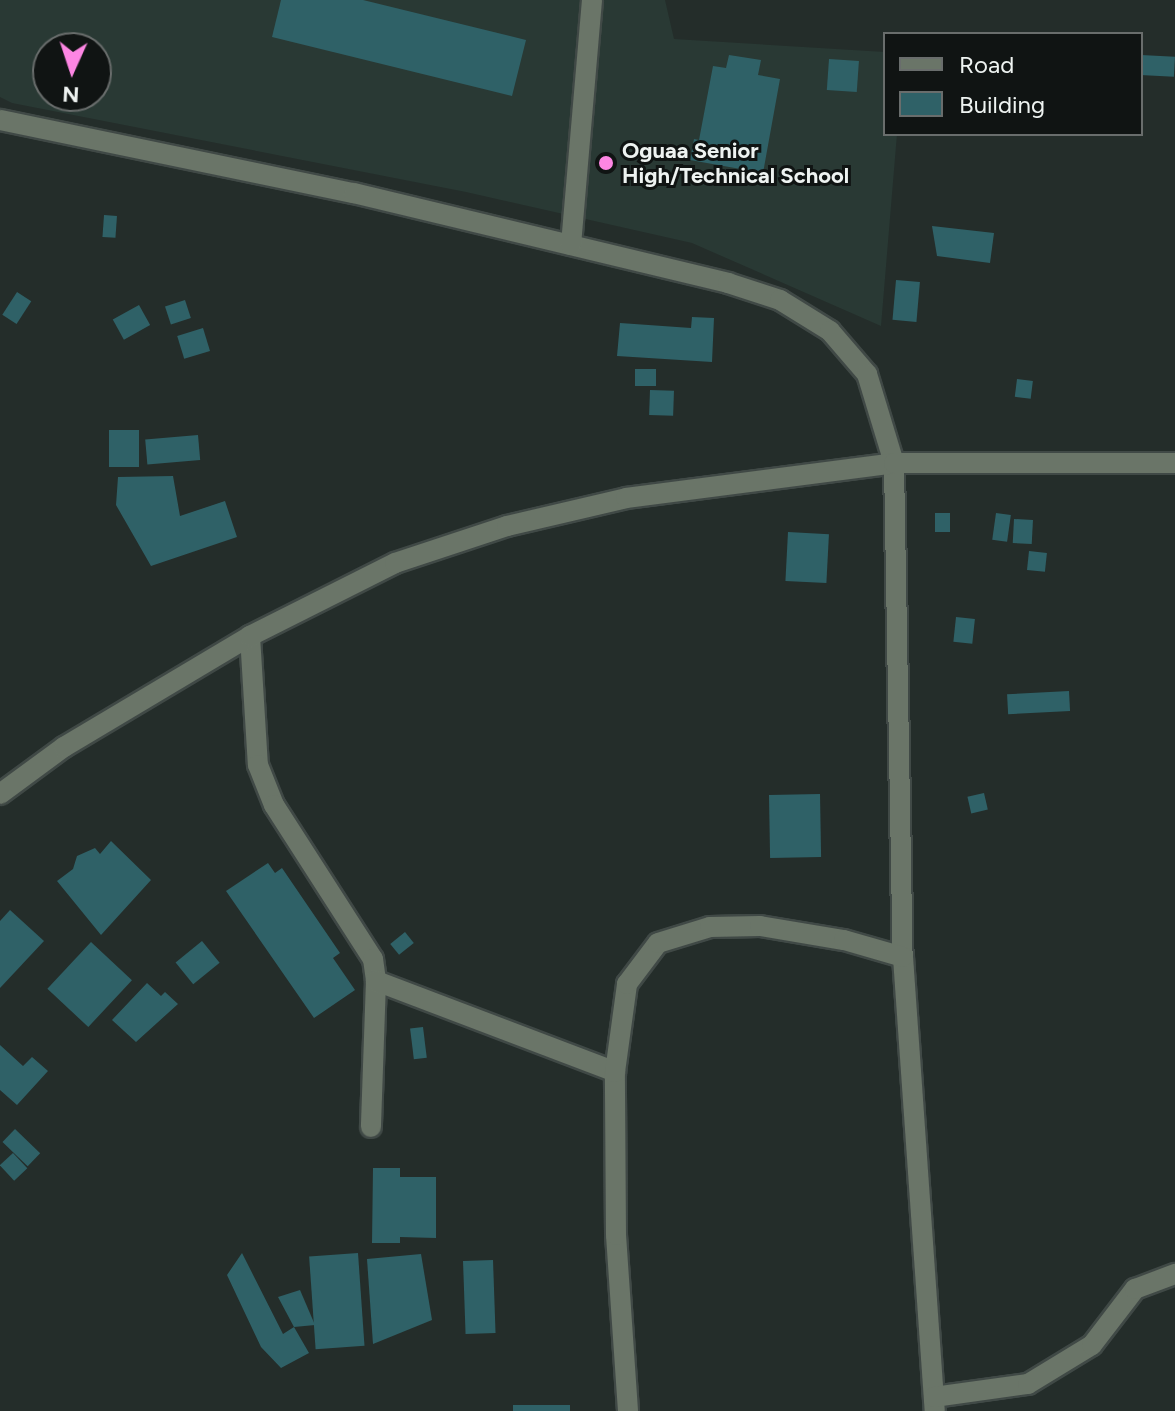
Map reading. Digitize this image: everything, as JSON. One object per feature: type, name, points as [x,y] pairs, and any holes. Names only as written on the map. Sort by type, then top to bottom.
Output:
[{"type":"street","points":[[571,245],[592,0]]},
{"type":"street","points":[[0,120],[354,193],[728,283],[780,300],[830,331],[867,374],[894,463],[903,957],[935,1404],[1028,1384],[1092,1345],[1135,1289],[1175,1274]]},
{"type":"street","points":[[0,794],[64,747],[250,636],[395,563],[507,526],[626,498],[894,463],[1175,463]]},
{"type":"street","points":[[250,636],[258,765],[274,805],[373,959],[376,981],[371,1127]]},
{"type":"street","points":[[628,1411],[616,1235],[615,1072],[627,984],[658,943],[710,927],[760,926],[844,940],[903,957]]},
{"type":"street","points":[[376,981],[615,1072]]},
{"type":"shaded area","name":"Oguaa Senior High/Technical School","points":[[0,0],[665,0],[674,39],[883,52],[883,136],[897,136],[881,326],[692,243],[466,192],[58,112],[112,112],[112,32],[32,32],[32,107],[0,97]]},
{"type":"building","points":[[281,0],[363,0],[526,40],[512,96],[272,37]]},
{"type":"building","points":[[729,55],[761,60],[758,75],[780,79],[763,173],[690,160],[694,139],[699,140],[713,66],[726,68]]},
{"type":"building","points":[[1143,55],[1175,57],[1174,77],[1143,75]]},
{"type":"building","points":[[829,59],[859,61],[857,92],[827,90]]},
{"type":"building","points":[[104,215],[117,216],[115,238],[102,237]]},
{"type":"building","points":[[932,226],[994,233],[990,263],[937,256]]},
{"type":"building","points":[[896,280],[920,282],[916,322],[893,320]]},
{"type":"building","points":[[17,292],[31,301],[17,324],[2,315]]},
{"type":"building","points":[[185,300],[191,318],[171,325],[165,306]]},
{"type":"building","points":[[139,305],[150,325],[124,340],[113,320]]},
{"type":"building","points":[[692,317],[714,318],[712,362],[617,356],[620,323],[691,328]]},
{"type":"building","points":[[203,328],[210,351],[184,359],[177,336]]},
{"type":"building","points":[[635,369],[656,369],[656,386],[635,386]]},
{"type":"building","points":[[1017,379],[1033,381],[1031,399],[1015,397]]},
{"type":"building","points":[[650,390],[674,391],[673,416],[649,415]]},
{"type":"building","points":[[109,430],[139,430],[139,467],[109,467]]},
{"type":"building","points":[[198,435],[200,460],[147,465],[145,440]]},
{"type":"building","points":[[173,476],[180,516],[225,501],[237,537],[151,566],[116,505],[118,477]]},
{"type":"building","points":[[935,513],[950,513],[950,532],[935,532]]},
{"type":"building","points":[[996,513],[1011,515],[1007,542],[992,540]]},
{"type":"building","points":[[1014,519],[1033,520],[1032,544],[1013,543]]},
{"type":"building","points":[[788,532],[829,534],[826,583],[785,581]]},
{"type":"building","points":[[1029,551],[1047,553],[1045,572],[1027,570]]},
{"type":"building","points":[[956,617],[975,619],[972,644],[953,642]]},
{"type":"building","points":[[1069,691],[1070,711],[1008,714],[1007,694]]},
{"type":"building","points":[[984,793],[988,810],[971,813],[967,797]]},
{"type":"building","points":[[820,794],[821,857],[770,858],[769,795]]},
{"type":"building","points":[[111,841],[151,880],[101,935],[57,881],[73,869],[77,856],[95,848],[100,854]]},
{"type":"building","points":[[268,863],[275,873],[282,868],[340,953],[333,958],[355,990],[314,1018],[226,891]]},
{"type":"building","points":[[10,910],[44,941],[0,988],[0,921]]},
{"type":"building","points":[[405,932],[414,943],[399,955],[390,944]]},
{"type":"building","points":[[202,941],[220,963],[193,984],[176,962]]},
{"type":"building","points":[[91,942],[132,980],[88,1027],[47,989]]},
{"type":"building","points":[[147,983],[161,996],[165,992],[178,1004],[136,1042],[112,1020]]},
{"type":"building","points":[[423,1027],[427,1058],[414,1059],[410,1029]]},
{"type":"building","points":[[0,1045],[23,1066],[32,1057],[48,1071],[17,1105],[0,1090]]},
{"type":"building","points":[[15,1129],[40,1153],[28,1166],[2,1142]]},
{"type":"building","points":[[13,1153],[27,1168],[14,1181],[0,1165]]},
{"type":"building","points":[[373,1168],[400,1168],[400,1177],[436,1177],[436,1238],[400,1237],[400,1243],[372,1243]]},
{"type":"building","points":[[242,1253],[283,1334],[294,1327],[309,1353],[281,1368],[261,1347],[227,1275]]},
{"type":"building","points":[[358,1253],[364,1346],[316,1349],[309,1256]]},
{"type":"building","points":[[421,1254],[432,1320],[373,1344],[367,1259]]},
{"type":"building","points":[[493,1260],[496,1333],[466,1334],[463,1261]]},
{"type":"building","points":[[300,1290],[315,1325],[294,1327],[278,1297]]},
{"type":"building","points":[[513,1405],[570,1405],[570,1411],[513,1411]]},
{"type":"place","name":"Oguaa Senior High/Technical School","points":[[606,163]]}]
